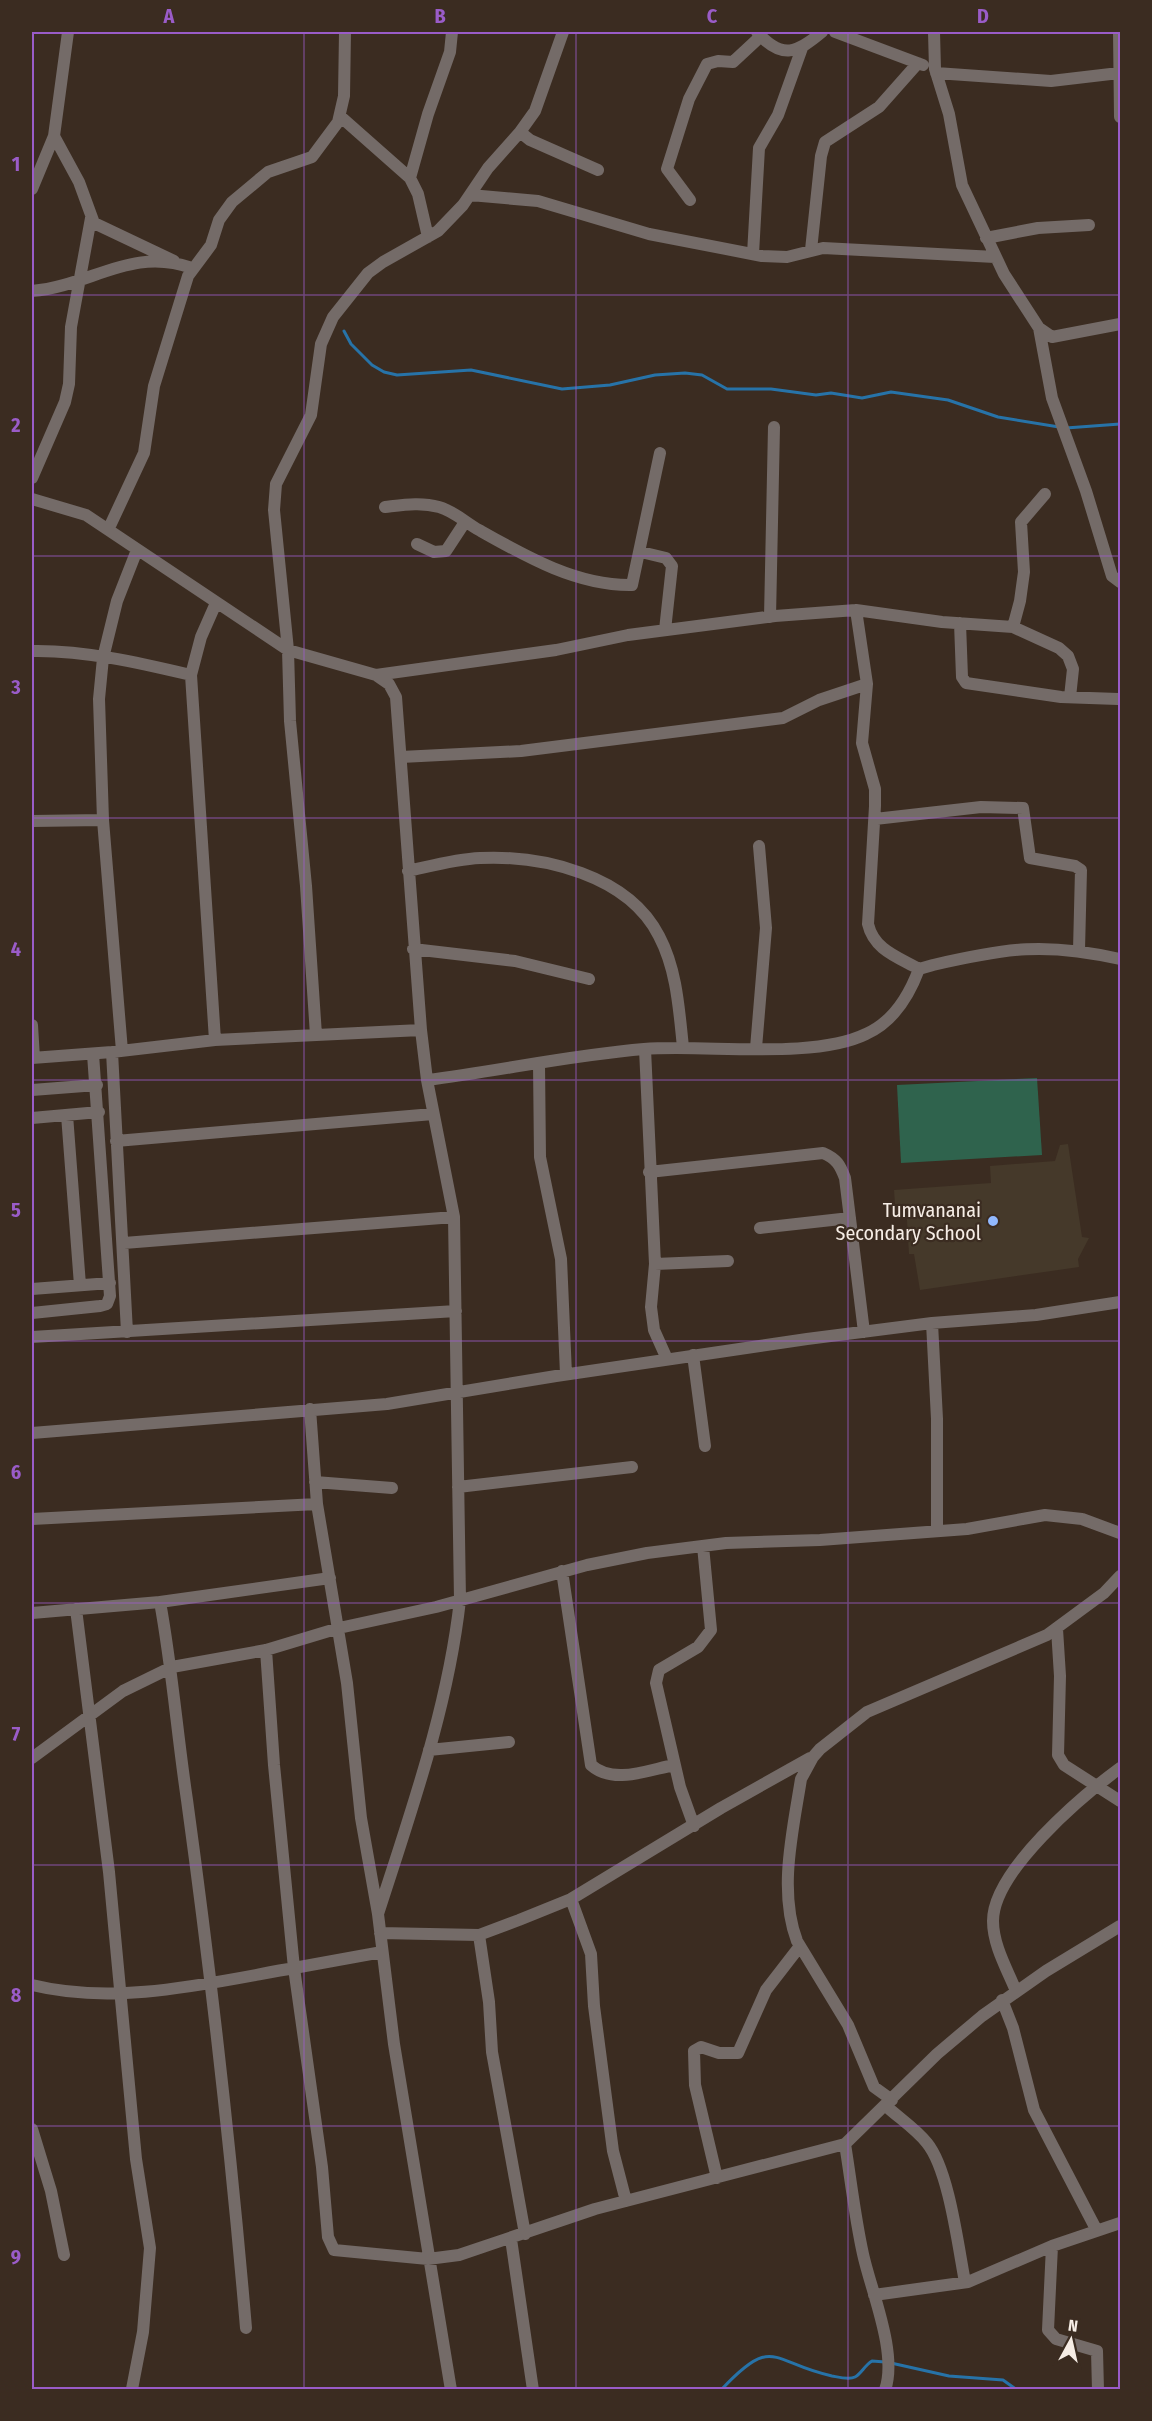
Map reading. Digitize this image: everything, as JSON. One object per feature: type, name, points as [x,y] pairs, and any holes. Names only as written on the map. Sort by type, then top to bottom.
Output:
[{"type":"street","points":[[32,189],[54,136],[68,32]]},
{"type":"street","points":[[108,528],[144,453],[154,386],[192,268],[211,245],[219,220],[232,202],[268,172],[312,157],[341,117],[344,96],[345,32]]},
{"type":"street","points":[[410,178],[428,114],[450,52],[452,32]]},
{"type":"street","points":[[316,1035],[306,886],[290,721],[288,650],[274,494],[280,471],[311,415],[323,338],[337,310],[368,273],[382,262],[428,237],[450,220],[503,147],[520,132],[535,111],[552,54],[563,32]]},
{"type":"street","points":[[690,200],[667,169],[689,99],[707,64],[718,61],[733,62],[759,34],[783,49],[793,51],[802,48],[822,32]]},
{"type":"street","points":[[835,32],[935,71],[1051,81],[1119,73]]},
{"type":"street","points":[[934,32],[935,71],[949,114],[962,185],[995,257],[1039,328],[1052,398],[1061,427],[1086,491],[1112,576],[1120,582]]},
{"type":"street","points":[[1119,32],[1120,117]]},
{"type":"street","points":[[753,254],[759,147],[778,115],[802,48]]},
{"type":"street","points":[[811,250],[821,156],[825,142],[879,107],[918,63]]},
{"type":"street","points":[[341,117],[410,178],[418,194],[428,237]]},
{"type":"street","points":[[520,132],[530,140],[598,170]]},
{"type":"street","points":[[54,136],[79,182],[91,218],[98,226],[192,268]]},
{"type":"street","points":[[470,195],[538,201],[649,234],[753,254],[787,257],[811,250],[832,248],[995,257]]},
{"type":"street","points":[[32,478],[65,402],[69,384],[71,327],[91,218]]},
{"type":"street","points":[[986,237],[1038,228],[1089,225]]},
{"type":"street","points":[[32,291],[60,288],[122,266],[158,260],[174,261]]},
{"type":"street","points":[[1039,328],[1052,337],[1061,337],[1120,324]]},
{"type":"street","points":[[770,617],[774,427]]},
{"type":"street","points":[[385,507],[408,504],[438,507],[512,549],[564,572],[602,582],[634,584],[660,453]]},
{"type":"street","points":[[1012,627],[1020,601],[1024,572],[1021,522],[1045,494]]},
{"type":"street","points":[[32,499],[66,508],[108,528],[137,550],[288,650],[376,675],[389,684],[396,698],[413,949],[421,1030],[427,1080],[454,1217],[460,1600],[456,1642],[417,1796],[378,1914]]},
{"type":"street","points":[[417,544],[434,552],[446,551],[465,522]]},
{"type":"street","points":[[127,1332],[124,1243],[116,1141],[117,1052],[98,729],[103,658],[117,601],[137,550]]},
{"type":"street","points":[[641,552],[666,558],[672,566],[665,630]]},
{"type":"street","points":[[215,1040],[191,675],[201,637],[216,603]]},
{"type":"street","points":[[376,675],[455,665],[665,630],[770,617],[856,610],[1012,627],[1059,648],[1068,656],[1073,669],[1070,697]]},
{"type":"street","points":[[856,610],[867,684],[862,743],[875,789],[868,916],[870,933],[883,950],[920,969],[1036,946],[1079,950],[1120,959]]},
{"type":"street","points":[[960,623],[962,677],[966,683],[1070,697],[1118,699]]},
{"type":"street","points":[[32,651],[53,651],[103,658],[191,675]]},
{"type":"street","points":[[401,757],[521,751],[766,721],[793,715],[819,700],[867,684]]},
{"type":"street","points":[[875,819],[981,807],[1023,808],[1030,858],[1075,866],[1081,870],[1079,950]]},
{"type":"street","points":[[32,820],[103,819]]},
{"type":"street","points":[[756,1048],[766,928],[759,846]]},
{"type":"street","points":[[408,871],[480,858],[540,862],[581,875],[624,893],[653,926],[664,947],[678,994],[683,1047]]},
{"type":"street","points":[[413,949],[515,961],[589,979]]},
{"type":"street","points":[[427,1080],[645,1049],[815,1046],[866,1035],[896,1010],[913,986],[920,969]]},
{"type":"street","points":[[32,1025],[33,1058],[117,1052],[215,1040],[421,1030]]},
{"type":"street","points":[[645,1049],[655,1264],[652,1321],[667,1359]]},
{"type":"street","points":[[32,1313],[107,1304],[110,1296],[99,1112],[93,1054]]},
{"type":"street","points":[[539,1064],[540,1158],[561,1259],[566,1374]]},
{"type":"street","points":[[32,1090],[97,1085]]},
{"type":"street","points":[[32,1118],[99,1112]]},
{"type":"street","points":[[116,1141],[248,1132],[433,1114]]},
{"type":"street","points":[[67,1115],[81,1286]]},
{"type":"street","points":[[649,1172],[823,1153],[840,1163],[845,1178],[864,1332]]},
{"type":"street","points":[[124,1243],[454,1217]]},
{"type":"street","points":[[760,1228],[850,1218]]},
{"type":"street","points":[[655,1264],[728,1261]]},
{"type":"street","points":[[32,1289],[110,1283]]},
{"type":"street","points":[[32,1433],[387,1404],[693,1355],[932,1323],[1036,1315],[1120,1302]]},
{"type":"street","points":[[32,1337],[456,1311]]},
{"type":"street","points":[[932,1323],[937,1419],[937,1531]]},
{"type":"street","points":[[693,1355],[705,1446]]},
{"type":"street","points":[[310,1409],[317,1504],[339,1628],[361,1818],[378,1914],[428,2259],[451,2390]]},
{"type":"street","points":[[458,1486],[632,1467]]},
{"type":"street","points":[[315,1482],[392,1488]]},
{"type":"street","points":[[32,1520],[317,1504]]},
{"type":"street","points":[[32,1758],[131,1687],[172,1667],[266,1650],[339,1628],[460,1600],[562,1571],[647,1553],[703,1546],[937,1531],[985,1526],[1045,1515],[1082,1519],[1120,1533]]},
{"type":"street","points":[[694,1826],[674,1765],[656,1678],[662,1668],[698,1647],[711,1630],[703,1546]]},
{"type":"street","points":[[562,1571],[591,1765],[601,1774],[620,1776],[674,1765]]},
{"type":"street","points":[[380,1933],[479,1935],[571,1899],[813,1757],[876,1707],[1007,1650],[1032,1642],[1057,1629],[1104,1593],[1120,1576]]},
{"type":"street","points":[[32,1612],[160,1602],[330,1578]]},
{"type":"street","points":[[160,1602],[172,1667],[181,1756],[212,1982],[246,2328]]},
{"type":"street","points":[[75,1609],[109,1872],[136,2160],[150,2248],[143,2332],[132,2389]]},
{"type":"street","points":[[1057,1629],[1060,1669],[1058,1755],[1064,1765],[1120,1802]]},
{"type":"street","points":[[266,1650],[273,1765],[294,1968],[322,2167],[330,2245],[334,2250],[428,2259],[459,2255],[626,2201],[846,2144],[937,2054],[1002,2000],[1120,1926]]},
{"type":"street","points":[[429,1750],[509,1742]]},
{"type":"street","points":[[813,1757],[801,1779],[788,1879],[789,1916],[800,1946],[848,2025],[872,2083],[934,2154],[949,2199],[965,2282]]},
{"type":"street","points":[[1016,1991],[994,1933],[995,1904],[999,1894],[1027,1854],[1097,1785],[1120,1768]]},
{"type":"street","points":[[571,1899],[591,1954],[596,2017],[613,2151],[626,2201]]},
{"type":"street","points":[[479,1935],[489,2002],[492,2052],[525,2234]]},
{"type":"street","points":[[717,2178],[695,2085],[693,2051],[701,2047],[719,2054],[738,2053],[766,1989],[800,1946]]},
{"type":"street","points":[[32,1985],[65,1992],[121,1994],[212,1982],[382,1952]]},
{"type":"street","points":[[1002,2000],[1013,2028],[1034,2110],[1096,2229]]},
{"type":"street","points":[[32,2129],[51,2191],[64,2254]]},
{"type":"street","points":[[846,2144],[863,2253],[885,2348],[888,2367],[885,2390]]},
{"type":"street","points":[[874,2295],[965,2282],[1096,2229],[1120,2223]]},
{"type":"street","points":[[511,2239],[533,2390]]},
{"type":"street","points":[[1052,2246],[1048,2330],[1056,2339],[1097,2351],[1098,2390]]},
{"type":"shaded area","name":"Tumvananai Secondary School","points":[[1068,1144],[1082,1237],[1089,1238],[1078,1259],[1079,1267],[920,1290],[914,1254],[909,1254],[906,1204],[895,1204],[894,1190],[991,1183],[990,1166],[1055,1161],[1060,1145]]},
{"type":"green space","points":[[1037,1078],[1042,1155],[901,1163],[897,1085]]},
{"type":"waterway","points":[[344,331],[351,344],[372,365],[384,372],[397,375],[471,370],[562,389],[610,385],[655,375],[685,373],[702,375],[727,389],[771,389],[816,395],[831,393],[862,398],[891,392],[948,400],[998,417],[1059,427]]},
{"type":"waterway","points":[[1066,428],[1120,424]]},
{"type":"waterway","points":[[721,2390],[738,2372],[763,2357],[774,2357],[812,2371],[847,2378],[857,2376],[872,2361],[885,2362]]},
{"type":"waterway","points":[[891,2363],[949,2376],[1003,2380],[1017,2390]]},
{"type":"place","name":"Tumvananai Secondary School","points":[[993,1221]]}]
